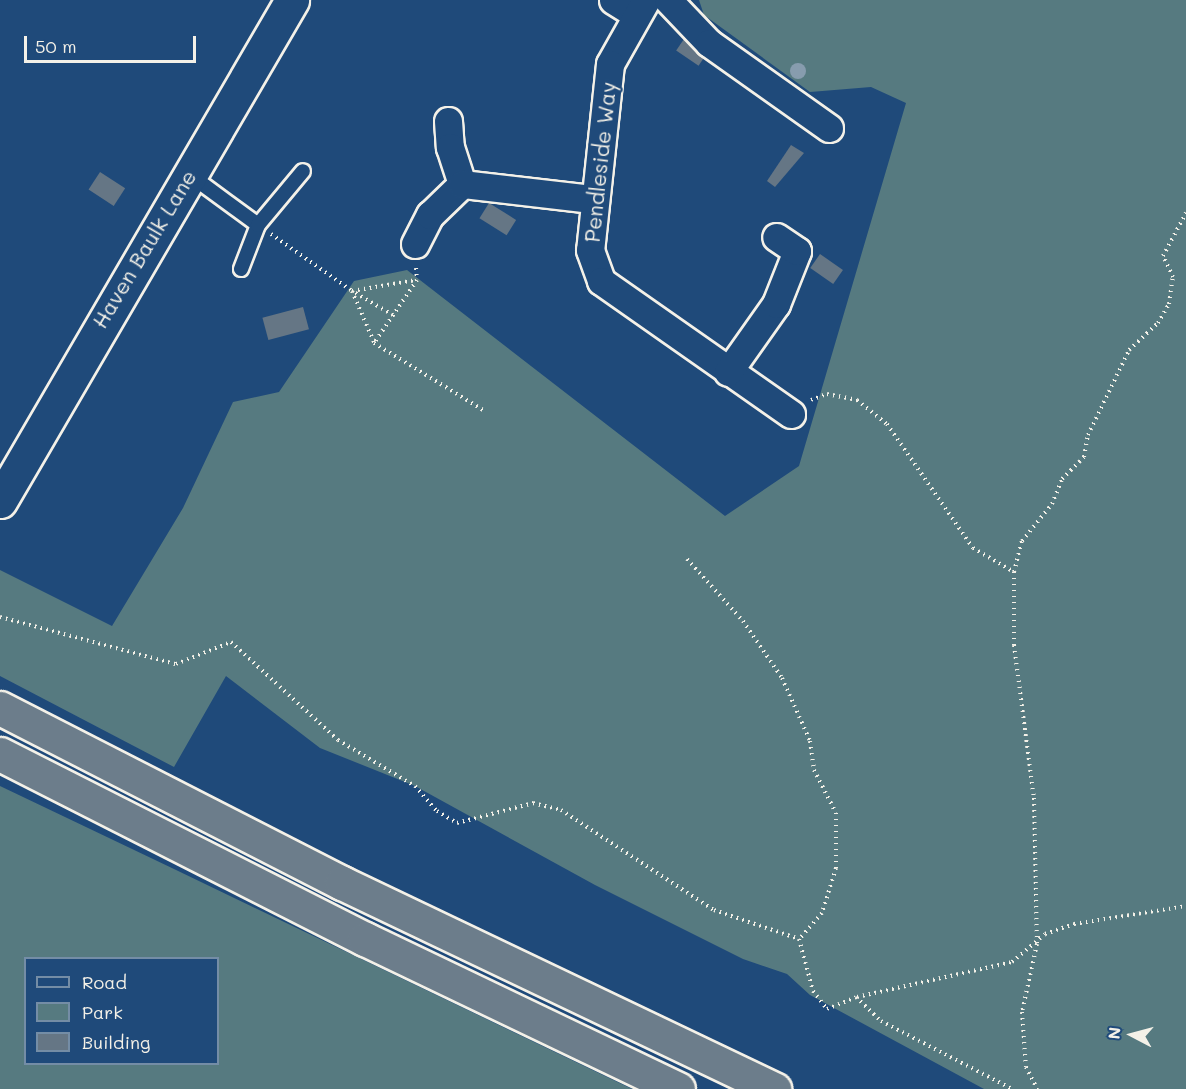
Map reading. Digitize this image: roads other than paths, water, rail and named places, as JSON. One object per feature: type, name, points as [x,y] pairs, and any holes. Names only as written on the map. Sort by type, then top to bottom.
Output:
[{"type":"highway","points":[[0,708],[353,888],[774,1089]]},
{"type":"highway","points":[[0,754],[365,939],[678,1089]]},
{"type":"street","name":"Haven Baulk Lane","points":[[0,501],[188,174],[292,0]]},
{"type":"street","points":[[668,0],[709,43],[829,128]]},
{"type":"street","name":"Pendleside Way","points":[[631,4],[610,64],[591,199],[590,250],[601,281],[790,414]]},
{"type":"street","points":[[448,121],[450,147],[462,184]]},
{"type":"street","points":[[462,184],[591,199]]},
{"type":"street","points":[[415,243],[430,215],[462,184]]},
{"type":"street","points":[[728,372],[776,304],[796,251],[776,237]]},
{"type":"lane","points":[[241,269],[258,225],[303,171]]},
{"type":"lane","points":[[188,174],[258,225]]}]
